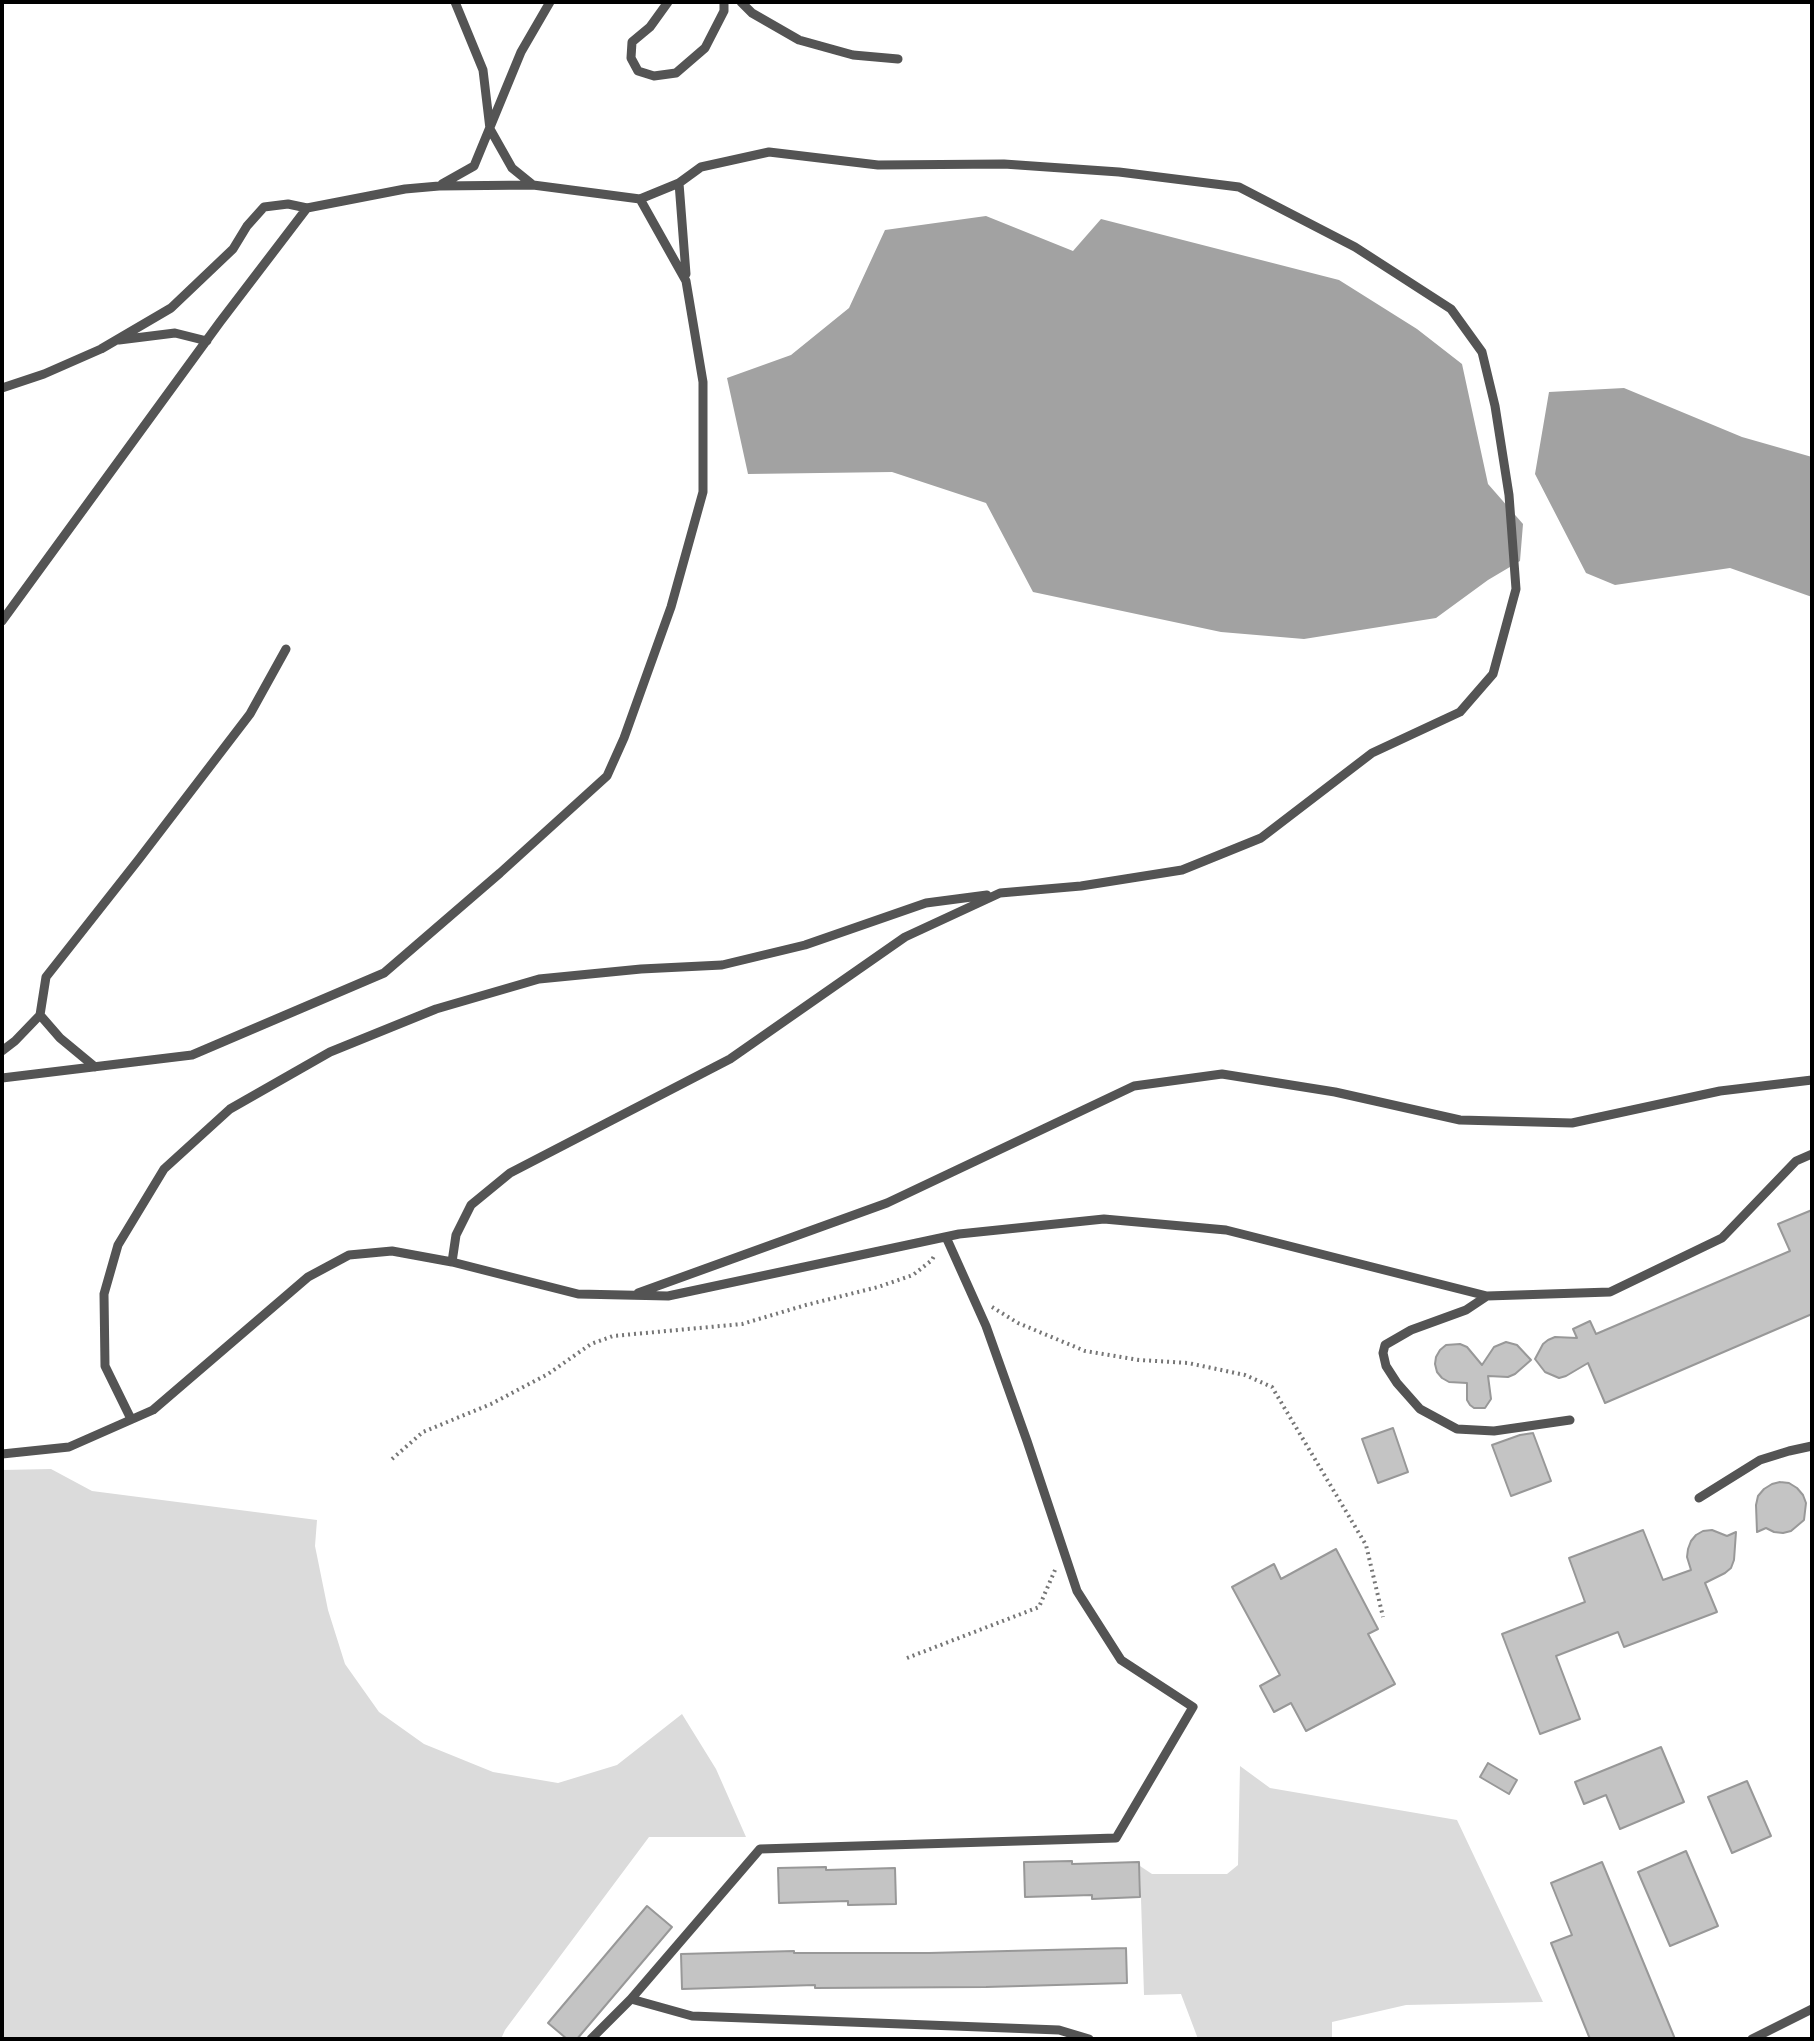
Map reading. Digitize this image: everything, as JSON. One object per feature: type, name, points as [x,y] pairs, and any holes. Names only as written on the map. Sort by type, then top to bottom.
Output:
[{"type":"lane","points":[[455,2],[483,70],[490,129],[512,168],[533,185]]},
{"type":"lane","points":[[439,186],[474,166],[521,52],[550,2]]},
{"type":"lane","points":[[668,2],[650,27],[632,42],[631,58],[638,71],[654,76],[676,73],[705,48],[724,11],[724,2]]},
{"type":"lane","points":[[741,2],[752,13],[799,40],[853,55],[898,59]]},
{"type":"lane","points":[[2,388],[101,349],[171,308],[233,249],[264,207],[288,204],[307,208],[405,189],[439,186],[533,185],[640,199],[679,183],[701,167],[769,152],[878,165],[1004,164],[1119,172],[1239,187],[1355,247],[1451,309],[1482,352],[1495,406],[1509,495],[1516,589],[1493,674],[1460,712],[1372,753],[1261,838],[1182,870],[1081,886],[926,903],[805,945],[722,965],[539,979],[436,1009],[330,1052],[230,1109],[164,1169],[118,1245],[104,1294],[105,1366],[131,1419]]},
{"type":"lane","points":[[2,1078],[192,1055],[384,973],[607,776],[624,738],[671,607],[703,492],[703,382],[686,281],[679,183]]},
{"type":"lane","points":[[640,199],[686,281]]},
{"type":"lane","points":[[2,621],[307,208]]},
{"type":"lane","points":[[116,340],[175,333],[207,341]]},
{"type":"lane","points":[[2,1051],[40,1015],[46,977],[250,714],[286,649]]},
{"type":"lane","points":[[452,1262],[456,1235],[471,1205],[510,1173],[730,1059],[905,937],[1000,893]]},
{"type":"lane","points":[[40,1015],[60,1038],[95,1067]]},
{"type":"lane","points":[[631,1295],[887,1203],[1134,1086],[1222,1074],[1335,1092],[1460,1120],[1572,1123],[1720,1091],[1812,1080]]},
{"type":"lane","points":[[2,1454],[69,1447],[153,1410],[308,1277],[349,1255],[392,1251],[452,1262],[578,1294],[668,1296],[946,1237],[1104,1219],[1226,1230],[1487,1296],[1610,1292],[1722,1238],[1796,1161],[1812,1154]]},
{"type":"lane","points":[[591,2039],[631,1999],[760,1849],[1116,1838],[1193,1707],[1121,1660],[1077,1591],[986,1326],[946,1237]]},
{"type":"lane","points":[[1487,1296],[1466,1310],[1411,1330],[1385,1345],[1386,1366],[1397,1383],[1420,1409],[1457,1429],[1494,1431],[1570,1420]]},
{"type":"lane","points":[[1699,1498],[1760,1460],[1812,1446]]},
{"type":"lane","points":[[631,1999],[692,2016],[1059,2030],[1089,2039]]},
{"type":"lane","points":[[1752,2039],[1812,2009]]},
{"type":"path","points":[[392,1459],[423,1432],[491,1404],[548,1374],[591,1344],[613,1336],[742,1324],[878,1287],[913,1275],[932,1260],[946,1237]]},
{"type":"path","points":[[973,1296],[1018,1323],[1085,1351],[1139,1360],[1188,1363],[1245,1375],[1272,1387],[1366,1545],[1383,1617]]},
{"type":"path","points":[[907,1658],[1039,1607],[1063,1549]]},
{"type":"shaded area","points":[[986,216],[1073,251],[1101,219],[1339,280],[1417,329],[1462,364],[1488,484],[1523,524],[1520,561],[1436,618],[1304,639],[1221,632],[1033,592],[986,503],[892,472],[748,474],[727,378],[791,355],[849,308],[885,230]]},
{"type":"shaded area","points":[[1624,388],[1742,437],[1812,457],[1812,597],[1730,568],[1615,585],[1586,573],[1535,474],[1549,392]]},
{"type":"shaded area","points":[[51,1469],[92,1491],[317,1520],[315,1546],[328,1610],[345,1664],[379,1712],[424,1744],[493,1772],[558,1783],[617,1765],[682,1714],[716,1769],[746,1837],[649,1837],[501,2039],[2,2039],[2,1470]]},
{"type":"shaded area","points":[[1240,1766],[1270,1788],[1457,1820],[1543,2002],[1406,2005],[1332,2022],[1332,2039],[1198,2039],[1181,1994],[1144,1995],[1140,1866],[1152,1874],[1227,1874],[1238,1865]]},
{"type":"building","points":[[1812,1210],[1812,1314],[1605,1403],[1588,1363],[1559,1378],[1545,1372],[1535,1359],[1548,1340],[1555,1337],[1577,1338],[1573,1329],[1590,1321],[1596,1334],[1790,1251],[1778,1224]]},
{"type":"building","points":[[1506,1342],[1517,1345],[1531,1360],[1508,1377],[1488,1376],[1491,1399],[1485,1408],[1470,1405],[1467,1383],[1449,1382],[1437,1372],[1436,1357],[1446,1345],[1467,1347],[1482,1365],[1494,1347]]},
{"type":"building","points":[[1393,1428],[1408,1472],[1378,1483],[1362,1439]]},
{"type":"building","points":[[1533,1433],[1551,1481],[1511,1496],[1492,1445]]},
{"type":"building","points":[[1780,1482],[1789,1483],[1803,1495],[1806,1503],[1804,1520],[1791,1531],[1774,1532],[1766,1528],[1757,1532],[1758,1496],[1764,1489]]},
{"type":"building","points":[[1643,1530],[1663,1580],[1691,1570],[1688,1549],[1696,1535],[1712,1530],[1727,1536],[1736,1532],[1731,1568],[1705,1583],[1717,1612],[1624,1647],[1618,1632],[1556,1656],[1580,1719],[1540,1734],[1502,1634],[1585,1602],[1569,1558]]},
{"type":"building","points":[[1336,1549],[1378,1629],[1368,1634],[1395,1684],[1306,1731],[1291,1703],[1274,1712],[1260,1686],[1280,1675],[1232,1587],[1274,1564],[1281,1579]]},
{"type":"building","points":[[1661,1747],[1684,1802],[1620,1829],[1606,1795],[1584,1804],[1575,1782]]},
{"type":"building","points":[[1488,1763],[1517,1780],[1509,1794],[1480,1777]]},
{"type":"building","points":[[1747,1781],[1771,1836],[1732,1853],[1708,1797]]},
{"type":"building","points":[[1686,1851],[1718,1926],[1670,1946],[1638,1872]]},
{"type":"building","points":[[1072,1861],[1072,1864],[1139,1862],[1140,1897],[1025,1897],[1024,1862]]},
{"type":"building","points":[[1602,1862],[1675,2039],[1590,2039],[1551,1943],[1572,1935],[1551,1883]]},
{"type":"building","points":[[826,1867],[826,1870],[895,1868],[896,1904],[848,1905],[848,1901],[779,1903],[778,1868]]},
{"type":"building","points":[[647,1906],[672,1927],[577,2039],[567,2039],[548,2023]]},
{"type":"building","points":[[1126,1948],[1127,1983],[682,1989],[681,1954]]}]
